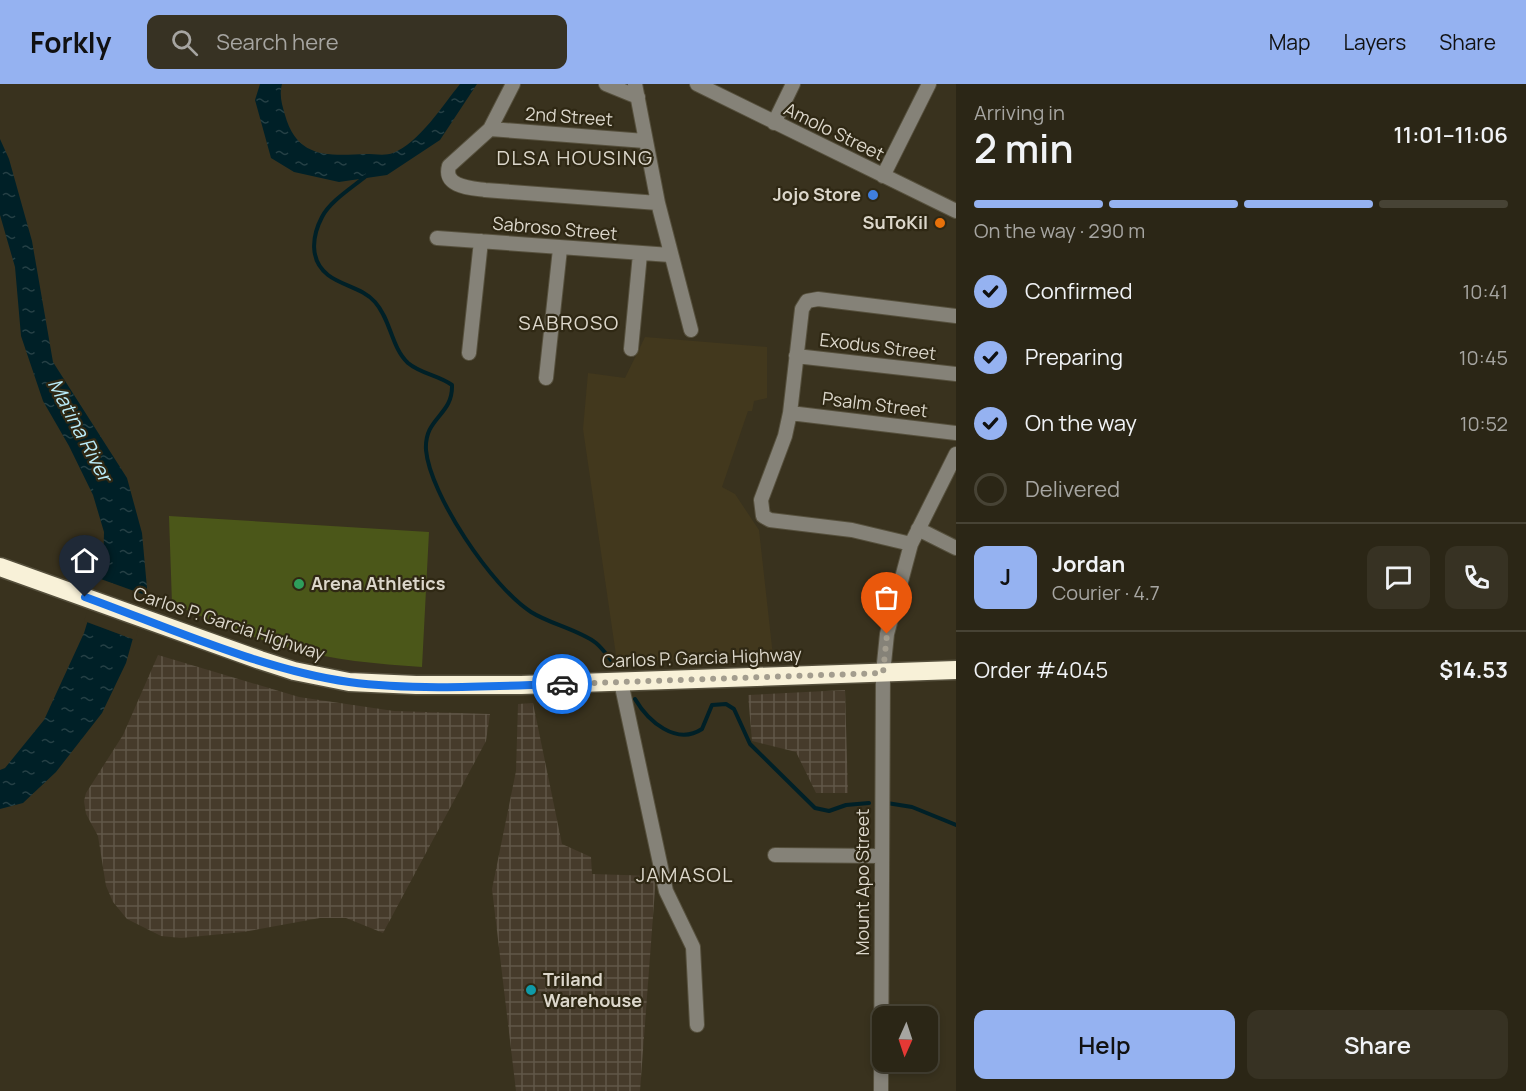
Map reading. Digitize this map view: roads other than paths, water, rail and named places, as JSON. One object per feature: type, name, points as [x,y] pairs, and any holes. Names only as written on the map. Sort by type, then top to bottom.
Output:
[{"type":"highway","name":"Carlos P. Garcia Highway","points":[[1,567],[294,671],[350,682],[501,686],[956,670]]},
{"type":"street","points":[[513,84],[490,129],[449,166],[448,173],[457,185],[485,190],[658,203]]},
{"type":"street","points":[[606,84],[636,91],[658,203],[691,330]]},
{"type":"street","name":"Amolo Street","points":[[698,84],[956,211]]},
{"type":"street","points":[[774,123],[793,84]]},
{"type":"street","points":[[883,176],[929,84]]},
{"type":"street","name":"2nd Street","points":[[490,129],[645,141]]},
{"type":"street","name":"Sabroso Street","points":[[436,238],[560,249],[670,255]]},
{"type":"street","points":[[469,353],[481,241]]},
{"type":"street","points":[[546,378],[560,249]]},
{"type":"street","points":[[631,349],[640,254]]},
{"type":"street","points":[[911,544],[852,530],[785,523],[763,516],[761,500],[790,413],[802,309],[807,301],[819,298],[956,316]]},
{"type":"street","name":"Exodus Street","points":[[796,356],[956,374]]},
{"type":"street","name":"Psalm Street","points":[[790,413],[956,433]]},
{"type":"street","name":"Mount Apo Street","points":[[881,1091],[883,673],[887,634],[911,544],[956,454]]},
{"type":"street","points":[[918,529],[956,548]]},
{"type":"street","points":[[621,682],[666,891],[693,946],[697,1025]]},
{"type":"street","points":[[775,855],[881,856]]},
{"type":"water","points":[[260,84],[282,84],[281,96],[290,129],[297,140],[306,147],[326,154],[383,155],[393,153],[412,141],[460,84],[477,84],[440,140],[387,175],[339,182],[294,172],[271,158],[255,100]]},
{"type":"water","name":"Matina River","points":[[0,139],[9,159],[32,241],[53,362],[127,478],[142,533],[147,588],[126,663],[102,713],[56,772],[23,803],[0,809],[0,770],[5,768],[44,720],[84,633],[103,571],[104,532],[93,495],[69,446],[43,401],[21,336],[15,267],[0,215]]},
{"type":"waterway","points":[[366,176],[336,200],[322,217],[314,240],[318,262],[328,275],[365,293],[375,302],[385,317],[402,357],[408,363],[452,385],[448,404],[429,430],[426,450],[430,469],[439,491],[465,538],[482,562],[515,600],[531,612],[589,638],[611,660]]},
{"type":"waterway","points":[[635,699],[655,723],[664,729],[682,735],[702,729],[712,705],[726,704],[734,709],[750,744],[815,808],[829,811],[846,805],[869,803]]},
{"type":"waterway","points":[[887,803],[912,807],[956,825]]},
{"type":"place","name":"Jojo Store","points":[[873,195]]},
{"type":"place","name":"SuToKil","points":[[940,223]]},
{"type":"place","name":"Arena Athletics","points":[[299,584]]},
{"type":"place","name":"Triland Warehouse","points":[[531,990]]},
{"type":"district","name":"DLSA HOUSING","points":[[575,158]]},
{"type":"district","name":"SABROSO","points":[[569,323]]},
{"type":"district","name":"JAMASOL","points":[[685,875]]}]
